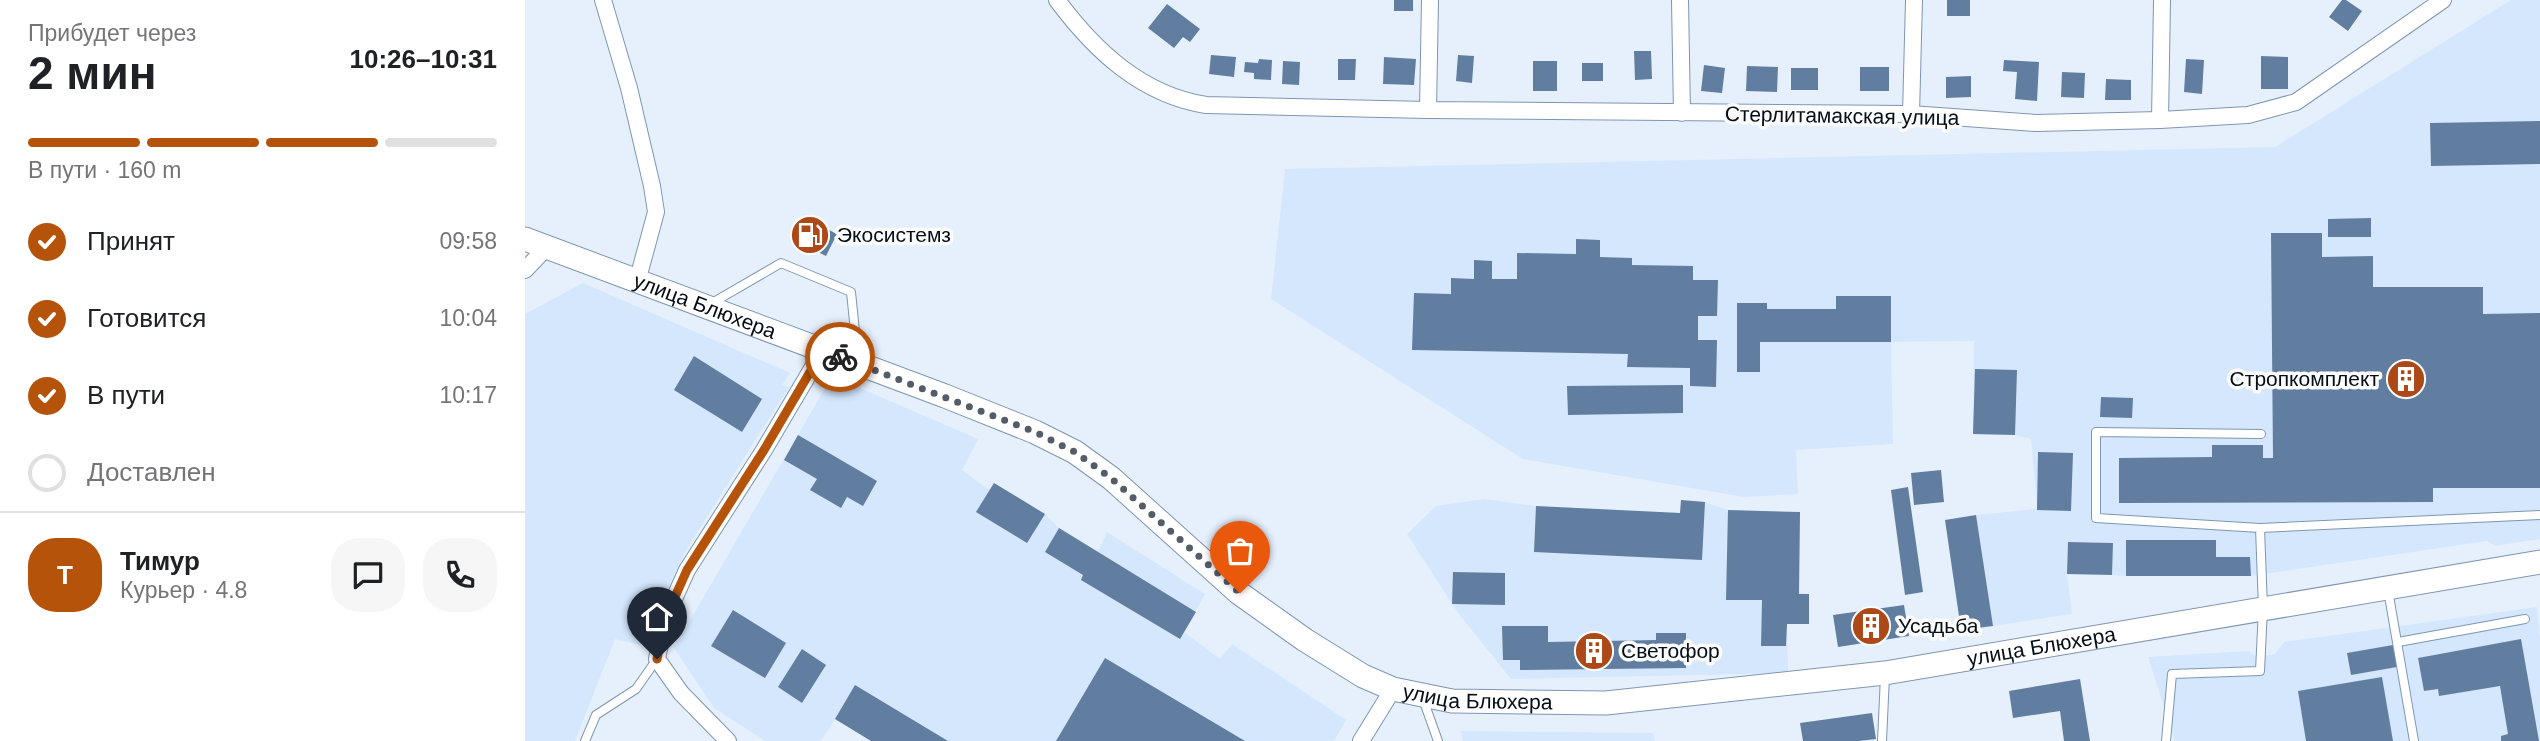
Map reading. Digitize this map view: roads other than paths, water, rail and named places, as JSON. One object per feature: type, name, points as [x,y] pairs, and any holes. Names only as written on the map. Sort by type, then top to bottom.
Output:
[{"type":"main road","name":"улица Блюхера","points":[[525,239],[858,363],[1022,427],[1075,452],[1111,478],[1240,593],[1305,640],[1363,676],[1393,689],[1453,701],[1607,704],[1885,673],[2540,562]]},
{"type":"street","points":[[603,0],[629,88],[656,212],[637,282]]},
{"type":"street","name":"Стерлитамакская улица","points":[[1057,0],[1082,34],[1138,81],[1181,101],[1206,105],[1428,110],[1911,114],[2036,123],[2248,115],[2296,102],[2443,0]]},
{"type":"street","points":[[1428,110],[1430,0]]},
{"type":"street","points":[[1681,0],[1682,113]]},
{"type":"street","points":[[1911,114],[1914,0]]},
{"type":"street","points":[[2160,120],[2161,0]]},
{"type":"street","points":[[525,270],[547,247]]},
{"type":"street","points":[[728,741],[681,693],[657,659],[665,619],[687,570],[764,450],[823,350]]},
{"type":"street","points":[[1361,741],[1393,689]]},
{"type":"lane","points":[[705,307],[781,263],[852,292],[858,363]]},
{"type":"lane","points":[[2261,434],[2096,432],[2096,518],[2260,528],[2540,515]]},
{"type":"lane","points":[[2166,741],[2172,674],[2260,671],[2263,608],[2260,528]]},
{"type":"lane","points":[[2387,587],[2414,741]]},
{"type":"lane","points":[[2397,642],[2525,619]]},
{"type":"lane","points":[[585,741],[596,715],[636,689],[657,659]]},
{"type":"lane","points":[[1882,741],[1885,673]]},
{"type":"lane","points":[[1422,696],[1438,741]]},
{"type":"place","name":"Экосистемз","points":[[810,235]]},
{"type":"place","name":"Стропкомплект","points":[[2406,379]]},
{"type":"place","name":"Усадьба","points":[[1871,626]]},
{"type":"place","name":"Светофор","points":[[1594,651]]}]
